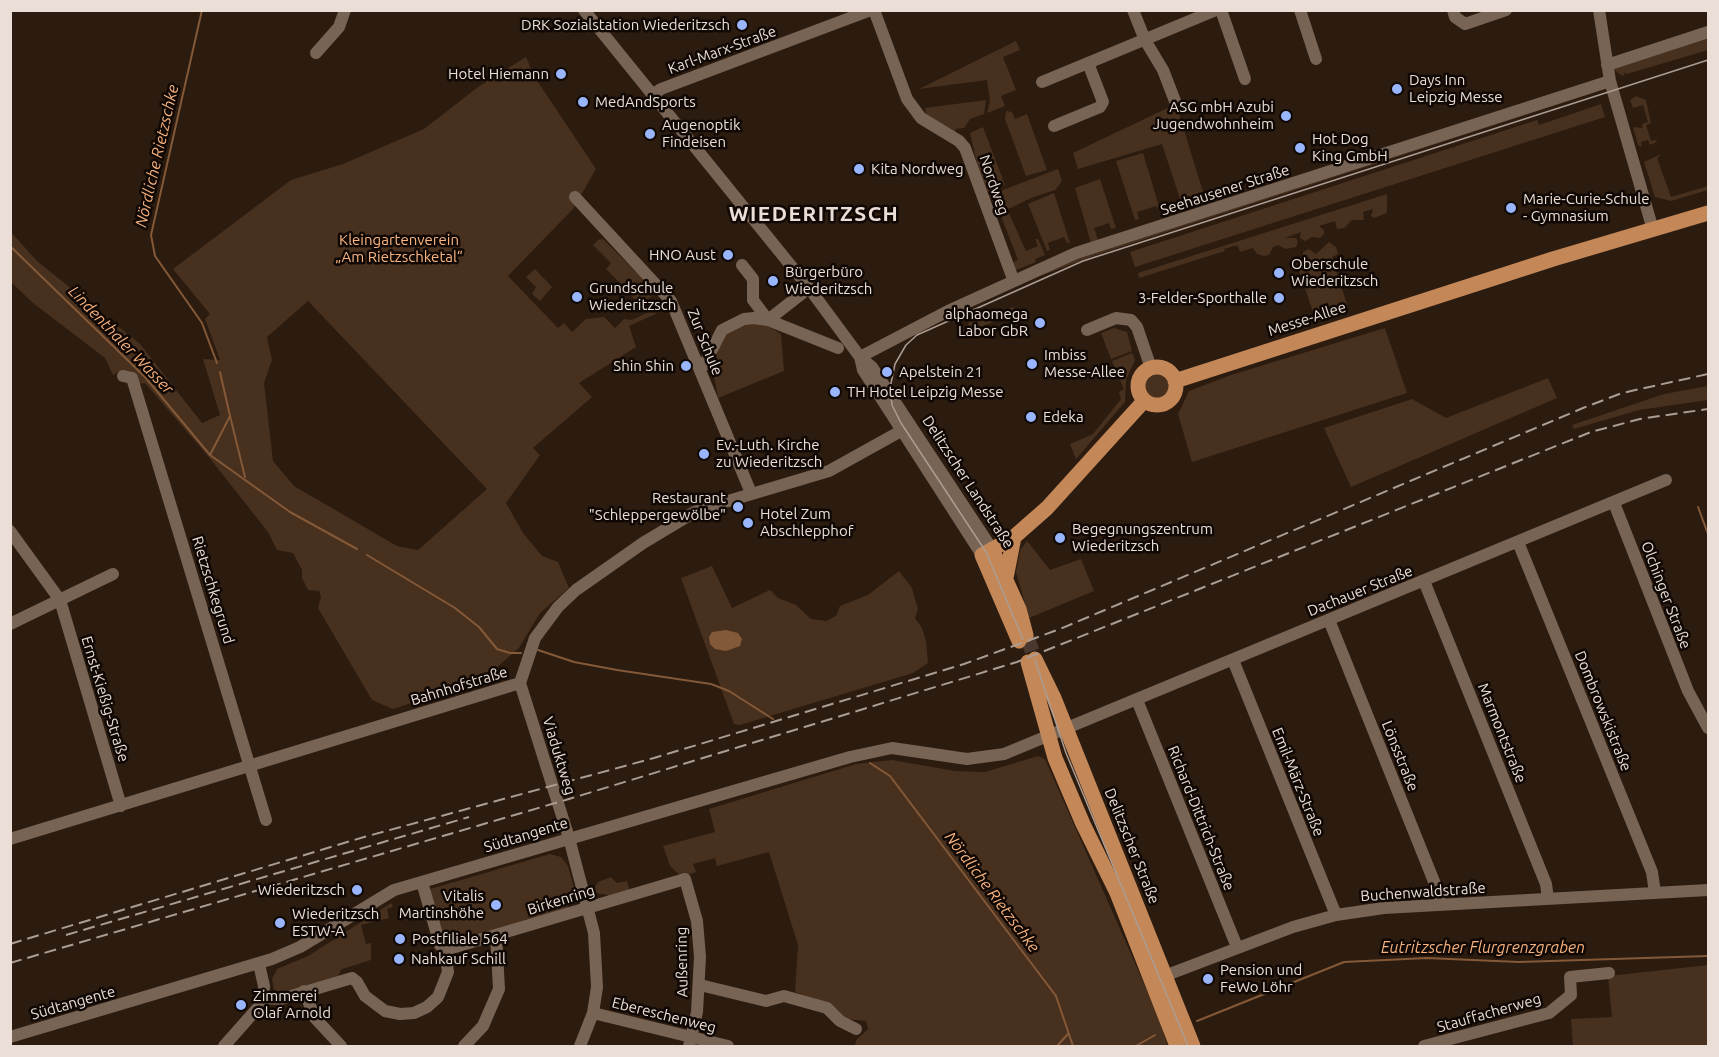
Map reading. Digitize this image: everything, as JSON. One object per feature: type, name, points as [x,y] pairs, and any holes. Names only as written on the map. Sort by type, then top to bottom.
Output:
[{"type":"main road","name":"Messe-Allee","points":[[1175,381],[1553,259],[1652,226],[1708,204]]},
{"type":"main road","name":"Messe-Allee","points":[[1652,226],[1708,213]]},
{"type":"main road","points":[[1150,369],[1165,369],[1175,381],[1175,393],[1166,403],[1153,405],[1144,400],[1139,392],[1138,383],[1143,374],[1150,369]]},
{"type":"main road","points":[[987,552],[1014,537],[1047,508],[1144,400]]},
{"type":"main road","points":[[1006,578],[1014,537]]},
{"type":"main road","name":"Delitzscher Landstraße","points":[[987,552],[1006,578],[1023,639],[987,552]]},
{"type":"main road","name":"Delitzscher Straße","points":[[1177,1047],[1158,978],[1054,698],[1032,660],[1049,738],[1083,824],[1158,978],[1193,1047]]},
{"type":"street","points":[[316,53],[339,27],[345,10]]},
{"type":"street","name":"Delitzscher Landstraße","points":[[584,10],[809,288],[860,357],[863,370],[906,429],[987,552]]},
{"type":"street","name":"Karl-Marx-Straße","points":[[652,95],[661,89],[873,10]]},
{"type":"street","name":"Nordweg","points":[[873,10],[902,92],[921,118],[959,141],[965,148],[1013,279]]},
{"type":"street","points":[[1133,10],[1145,40],[1163,70],[1175,101]]},
{"type":"street","points":[[1042,82],[1216,10]]},
{"type":"street","points":[[1221,10],[1245,79]]},
{"type":"street","points":[[1300,10],[1316,59]]},
{"type":"street","points":[[1453,10],[1455,17],[1466,24],[1506,10]]},
{"type":"street","points":[[1599,10],[1610,81],[1652,226]]},
{"type":"street","points":[[1607,65],[1708,32]]},
{"type":"street","points":[[1054,126],[1100,107],[1103,102],[1088,63]]},
{"type":"street","name":"Seehausener Straße","points":[[860,357],[1013,279],[1076,253],[1610,81]]},
{"type":"street","name":"Zur Schule","points":[[575,197],[667,294],[751,493]]},
{"type":"street","points":[[742,265],[753,279],[753,300],[768,320]]},
{"type":"street","points":[[768,320],[809,288]]},
{"type":"street","points":[[699,369],[704,365],[722,330],[754,318],[768,320],[838,348]]},
{"type":"street","points":[[1087,330],[1116,318],[1131,320],[1137,327],[1150,369]]},
{"type":"street","name":"Rietzschkegrund","points":[[123,376],[132,378],[252,766],[266,820]]},
{"type":"street","name":"Bahnhofstraße","points":[[10,839],[520,683],[531,647],[544,623],[576,590],[677,521],[707,506],[829,471],[906,429]]},
{"type":"street","name":"Dachauer Straße","points":[[1065,730],[1666,480]]},
{"type":"street","name":"Olchinger Straße","points":[[1614,503],[1688,691],[1708,728]]},
{"type":"street","name":"Ernst-Kießig-Straße","points":[[10,531],[60,600],[121,806]]},
{"type":"street","name":"Dombrowskistraße","points":[[1518,542],[1652,872],[1655,893]]},
{"type":"street","points":[[10,624],[113,574]]},
{"type":"street","name":"Marmontstraße","points":[[1424,581],[1546,884],[1548,898]]},
{"type":"street","name":"Lönsstraße","points":[[1329,620],[1439,894],[1440,904]]},
{"type":"street","name":"Emil-März-Straße","points":[[1233,660],[1336,915]]},
{"type":"street","name":"Viaduktweg","points":[[520,683],[588,907],[597,960],[593,1013],[580,1047]]},
{"type":"street","name":"Richard-Dittrich-Straße","points":[[1137,700],[1237,947]]},
{"type":"street","name":"Südtangente","points":[[10,1036],[259,964],[300,947],[379,898],[422,882],[568,838],[863,753],[901,748],[979,759],[1004,754],[1065,730]]},
{"type":"street","name":"Birkenring","points":[[446,950],[685,879]]},
{"type":"street","name":"Außenring","points":[[685,879],[697,921],[700,985],[690,1042]]},
{"type":"street","points":[[264,998],[281,999],[351,978],[357,982],[365,996],[385,1011],[400,1014],[414,1013],[428,1007],[445,985],[448,972],[446,950],[440,945],[422,882]]},
{"type":"street","name":"Buchenwaldstraße","points":[[1158,978],[1237,947],[1336,915],[1384,908],[1440,904],[1708,890]]},
{"type":"street","points":[[472,1044],[491,1012],[500,989],[496,934]]},
{"type":"street","points":[[224,1047],[256,1013],[264,998],[259,964]]},
{"type":"street","name":"Stauffacherweg","points":[[1424,1047],[1549,1014],[1571,995],[1570,977],[1609,973]]},
{"type":"street","points":[[700,985],[766,1001],[784,996],[827,1008],[840,1021],[856,1029]]},
{"type":"street","points":[[304,991],[315,1018],[341,1047]]},
{"type":"street","name":"Ebereschenweg","points":[[593,1013],[690,1042],[728,1047]]},
{"type":"green space","points":[[1708,35],[1708,50],[1627,74],[1623,72],[1625,75],[1622,76],[1613,69],[1616,65]]},
{"type":"green space","points":[[1016,41],[1020,50],[1003,57],[1016,90],[1001,96],[1005,106],[987,113],[990,101],[987,80],[919,89]]},
{"type":"green space","name":"Kleingartenverein „Am Rietzschketal“","points":[[526,57],[534,76],[596,169],[573,209],[508,276],[558,328],[564,323],[572,332],[586,319],[604,317],[615,328],[624,319],[632,320],[661,306],[664,310],[629,326],[636,347],[579,383],[592,397],[533,448],[540,455],[506,503],[523,533],[542,556],[558,562],[569,588],[540,613],[519,648],[482,680],[393,709],[372,700],[318,608],[321,597],[319,591],[308,590],[302,578],[302,570],[293,553],[277,550],[268,532],[208,456],[145,383],[138,384],[120,371],[113,375],[105,358],[33,303],[11,282],[10,231],[37,261],[140,344],[202,423],[220,415],[203,359],[220,360],[205,319],[210,314],[173,269],[291,180],[343,164],[424,129],[478,87]],"holes":[[[308,301],[487,489],[418,550],[397,546],[294,486],[273,461],[264,383],[272,360],[267,337]]]},
{"type":"green space","points":[[1595,89],[1596,92],[1096,255],[1043,275],[1053,265]]},
{"type":"green space","points":[[1636,96],[1646,100],[1651,123],[1646,125],[1651,141],[1656,140],[1657,142],[1650,145],[1648,140],[1641,142],[1642,147],[1638,145],[1633,127],[1643,128],[1642,124],[1648,122],[1643,105],[1633,108],[1630,100]]},
{"type":"green space","points":[[986,100],[984,114],[970,119],[964,128],[956,129],[954,133],[927,121],[925,108]]},
{"type":"green space","points":[[1176,104],[1203,192],[1185,198],[1186,204],[1182,205],[1162,144],[1078,169],[1073,153]]},
{"type":"green space","points":[[1601,104],[1605,117],[1135,267],[1130,252],[1537,120],[1539,125]]},
{"type":"green space","points":[[1006,111],[1012,112],[1015,119],[1027,114],[1047,170],[1026,176],[1005,119]]},
{"type":"green space","points":[[983,127],[1005,185],[984,193],[970,133]]},
{"type":"green space","points":[[1143,153],[1161,213],[1156,206],[1137,212],[1139,219],[1135,220],[1116,161]]},
{"type":"green space","points":[[1661,154],[1657,158],[1671,197],[1708,186],[1708,190],[1671,201],[1655,197],[1644,162]]},
{"type":"green space","points":[[1058,169],[1062,181],[1055,190],[1031,198],[1000,213],[995,198],[988,200],[987,196]]},
{"type":"green space","points":[[1100,179],[1116,228],[1111,229],[1109,223],[1094,228],[1098,240],[1091,243],[1075,188]]},
{"type":"green space","points":[[1054,193],[1070,243],[1067,243],[1064,237],[1048,243],[1050,250],[1047,251],[1028,204]]},
{"type":"green space","points":[[1387,194],[1387,213],[1374,218],[1371,216],[1373,209],[1363,212],[1364,220],[1352,220],[1344,228],[1337,229],[1335,221],[1319,226],[1324,230],[1320,238],[1312,237],[1305,241],[1300,238],[1301,232],[1285,238],[1296,238],[1298,242],[1296,247],[1286,249],[1278,245],[1273,247],[1269,255],[1263,256],[1257,254],[1253,248],[1240,252],[1238,246],[1234,246],[1224,249],[1225,251],[1139,278],[1138,273]]},
{"type":"green space","points":[[1009,213],[1026,251],[1038,246],[1035,239],[1038,239],[1045,255],[1035,259],[1036,262],[1016,270],[1010,264],[1018,260],[1001,216]]},
{"type":"green space","points":[[603,239],[657,293],[627,312],[637,302],[628,292],[631,289],[627,284],[623,286],[606,269],[611,263],[593,245]]},
{"type":"green space","points":[[1329,242],[1336,247],[1338,254],[1332,257],[1348,308],[1315,318],[1298,267],[1307,264],[1303,260],[1303,252],[1309,249],[1316,254]]},
{"type":"green space","points":[[535,269],[552,287],[540,301],[532,294],[536,287],[526,277]]},
{"type":"green space","points":[[1013,307],[1016,313],[970,331],[968,323],[997,309],[999,313]]},
{"type":"green space","points":[[745,323],[763,323],[781,334],[784,371],[718,398],[713,370],[719,346],[727,331]]},
{"type":"green space","points":[[1114,328],[1127,332],[1132,351],[1111,359],[1101,333]]},
{"type":"green space","points":[[1385,328],[1407,393],[1192,462],[1178,414],[1189,391],[1231,375]]},
{"type":"green space","points":[[1132,353],[1135,360],[1126,380],[1125,402],[1076,459],[1070,444],[1093,434],[1121,399],[1119,392],[1124,389],[1112,361]]},
{"type":"green space","points":[[1156,374],[1165,378],[1169,387],[1165,396],[1156,400],[1147,396],[1143,387],[1147,378]]},
{"type":"green space","points":[[1548,378],[1557,398],[1351,487],[1324,428],[1412,399],[1446,418]]},
{"type":"green space","points":[[1708,386],[1708,400],[1639,410],[1574,429],[1572,425],[1664,394]]},
{"type":"green space","points":[[1027,541],[1050,570],[1081,559],[1094,591],[1029,618],[1016,572],[1020,550]]},
{"type":"green space","points":[[712,566],[732,608],[770,590],[778,598],[796,605],[811,619],[826,621],[836,616],[840,606],[868,595],[899,571],[912,588],[918,609],[915,618],[922,628],[926,641],[928,663],[913,673],[740,725],[734,724],[681,578]]},
{"type":"green space","points":[[1038,756],[1045,759],[1157,1013],[1168,1046],[855,1046],[856,1040],[868,1029],[866,1021],[845,1019],[832,1006],[795,992],[798,945],[769,852],[717,866],[715,858],[693,864],[696,872],[682,877],[670,866],[663,846],[715,832],[709,809],[856,764],[892,760],[955,771],[985,772]]},
{"type":"green space","points":[[550,854],[561,857],[568,866],[576,895],[574,904],[567,906],[568,910],[524,920],[524,922],[445,945],[427,890]]},
{"type":"green space","points":[[611,877],[617,883],[627,881],[630,892],[609,898],[608,895],[596,893],[593,890],[598,882]]},
{"type":"green space","points":[[391,903],[393,907],[387,909],[389,918],[361,925],[366,944],[371,943],[371,960],[342,969],[338,976],[282,993],[274,990],[272,979],[277,969],[308,956]]},
{"type":"green space","points":[[1708,965],[1708,1046],[1573,1046],[1571,1019],[1612,1017],[1608,976]]},
{"type":"shaded area","points":[[726,630],[738,633],[742,639],[740,646],[726,651],[715,649],[710,644],[709,637],[712,632]]},
{"type":"waterway","name":"Nördliche Rietzschke","points":[[202,10],[151,235],[155,256],[202,323],[217,363]]},
{"type":"waterway","name":"Lindenthaler Wasser","points":[[10,246],[145,377],[210,455],[290,512],[357,549]]},
{"type":"waterway","name":"Nördliche Rietzschke","points":[[210,455],[230,416],[220,372]]},
{"type":"waterway","name":"Nördliche Rietzschke","points":[[230,416],[245,477]]},
{"type":"waterway","name":"Eutritzscher Flurgrenzgraben","points":[[1698,507],[1708,534]]},
{"type":"waterway","name":"Nördliche Rietzschke","points":[[367,555],[455,608],[479,627],[497,649],[510,653],[521,653]]},
{"type":"waterway","name":"Nördliche Rietzschke","points":[[538,650],[574,662],[711,684],[729,691],[773,719]]},
{"type":"waterway","name":"Nördliche Rietzschke","points":[[870,763],[890,776],[1056,996],[1073,1046]]},
{"type":"waterway","name":"Eutritzscher Flurgrenzgraben","points":[[1197,1021],[1344,962],[1427,958],[1519,962],[1708,956]]},
{"type":"waterway","name":"Nördliche Rietzschke","points":[[1057,1046],[1068,1034]]},
{"type":"waterway","name":"Eutritzscher Flurgrenzgraben","points":[[1136,1046],[1155,1035]]},
{"type":"tunnel","points":[[1027,637],[1035,659]]},
{"type":"tram line","points":[[1023,639],[986,552],[901,423],[892,405],[890,388],[895,364],[906,345],[917,335],[1083,261],[1708,60]]},
{"type":"tram line","points":[[1035,660],[1066,753],[1188,1046]]},
{"type":"railway","points":[[10,944],[364,837],[654,758],[964,664],[1060,629],[1583,408],[1622,393],[1708,374]]},
{"type":"railway","points":[[10,963],[569,799],[1017,662],[1591,432],[1640,419],[1708,409]]},
{"type":"railway","points":[[66,935],[469,817]]},
{"type":"place","name":"DRK Sozialstation Wiederitzsch","points":[[742,25]]},
{"type":"place","name":"Hotel Hiemann","points":[[561,74]]},
{"type":"place","name":"Days Inn Leipzig Messe","points":[[1397,89]]},
{"type":"place","name":"MedAndSports","points":[[583,102]]},
{"type":"place","name":"ASG mbH Azubi Jugendwohnheim","points":[[1286,116]]},
{"type":"place","name":"Augenoptik Findeisen","points":[[650,134]]},
{"type":"place","name":"Hot Dog King GmbH","points":[[1300,148]]},
{"type":"place","name":"Kita Nordweg","points":[[859,169]]},
{"type":"place","name":"Marie-Curie-Schule - Gymnasium","points":[[1511,208]]},
{"type":"place","name":"HNO Aust","points":[[728,255]]},
{"type":"place","name":"Oberschule Wiederitzsch","points":[[1279,273]]},
{"type":"place","name":"Bürgerbüro Wiederitzsch","points":[[773,281]]},
{"type":"place","name":"Grundschule Wiederitzsch","points":[[577,297]]},
{"type":"place","name":"3-Felder-Sporthalle","points":[[1279,298]]},
{"type":"place","name":"alphaomega Labor GbR","points":[[1040,323]]},
{"type":"place","name":"Imbiss Messe-Allee","points":[[1032,364]]},
{"type":"place","name":"Shin Shin","points":[[686,366]]},
{"type":"place","name":"Apelstein 21","points":[[887,372]]},
{"type":"place","name":"TH Hotel Leipzig Messe","points":[[835,392]]},
{"type":"place","name":"Edeka","points":[[1031,417]]},
{"type":"place","name":"Ev.-Luth. Kirche zu Wiederitzsch","points":[[704,454]]},
{"type":"place","name":"Restaurant \"Schleppergewölbe\"","points":[[738,507]]},
{"type":"place","name":"Hotel Zum Abschlepphof","points":[[748,523]]},
{"type":"place","name":"Begegnungszentrum Wiederitzsch","points":[[1060,538]]},
{"type":"place","name":"Wiederitzsch","points":[[357,890]]},
{"type":"place","name":"Vitalis Martinshöhe","points":[[496,905]]},
{"type":"place","name":"Wiederitzsch ESTW-A","points":[[280,923]]},
{"type":"place","name":"Postfiliale 564","points":[[400,939]]},
{"type":"place","name":"Nahkauf Schill","points":[[399,959]]},
{"type":"place","name":"Pension und FeWo Löhr","points":[[1208,979]]},
{"type":"place","name":"Zimmerei Olaf Arnold","points":[[241,1005]]},
{"type":"district","name":"WIEDERITZSCH","points":[[814,214]]}]
